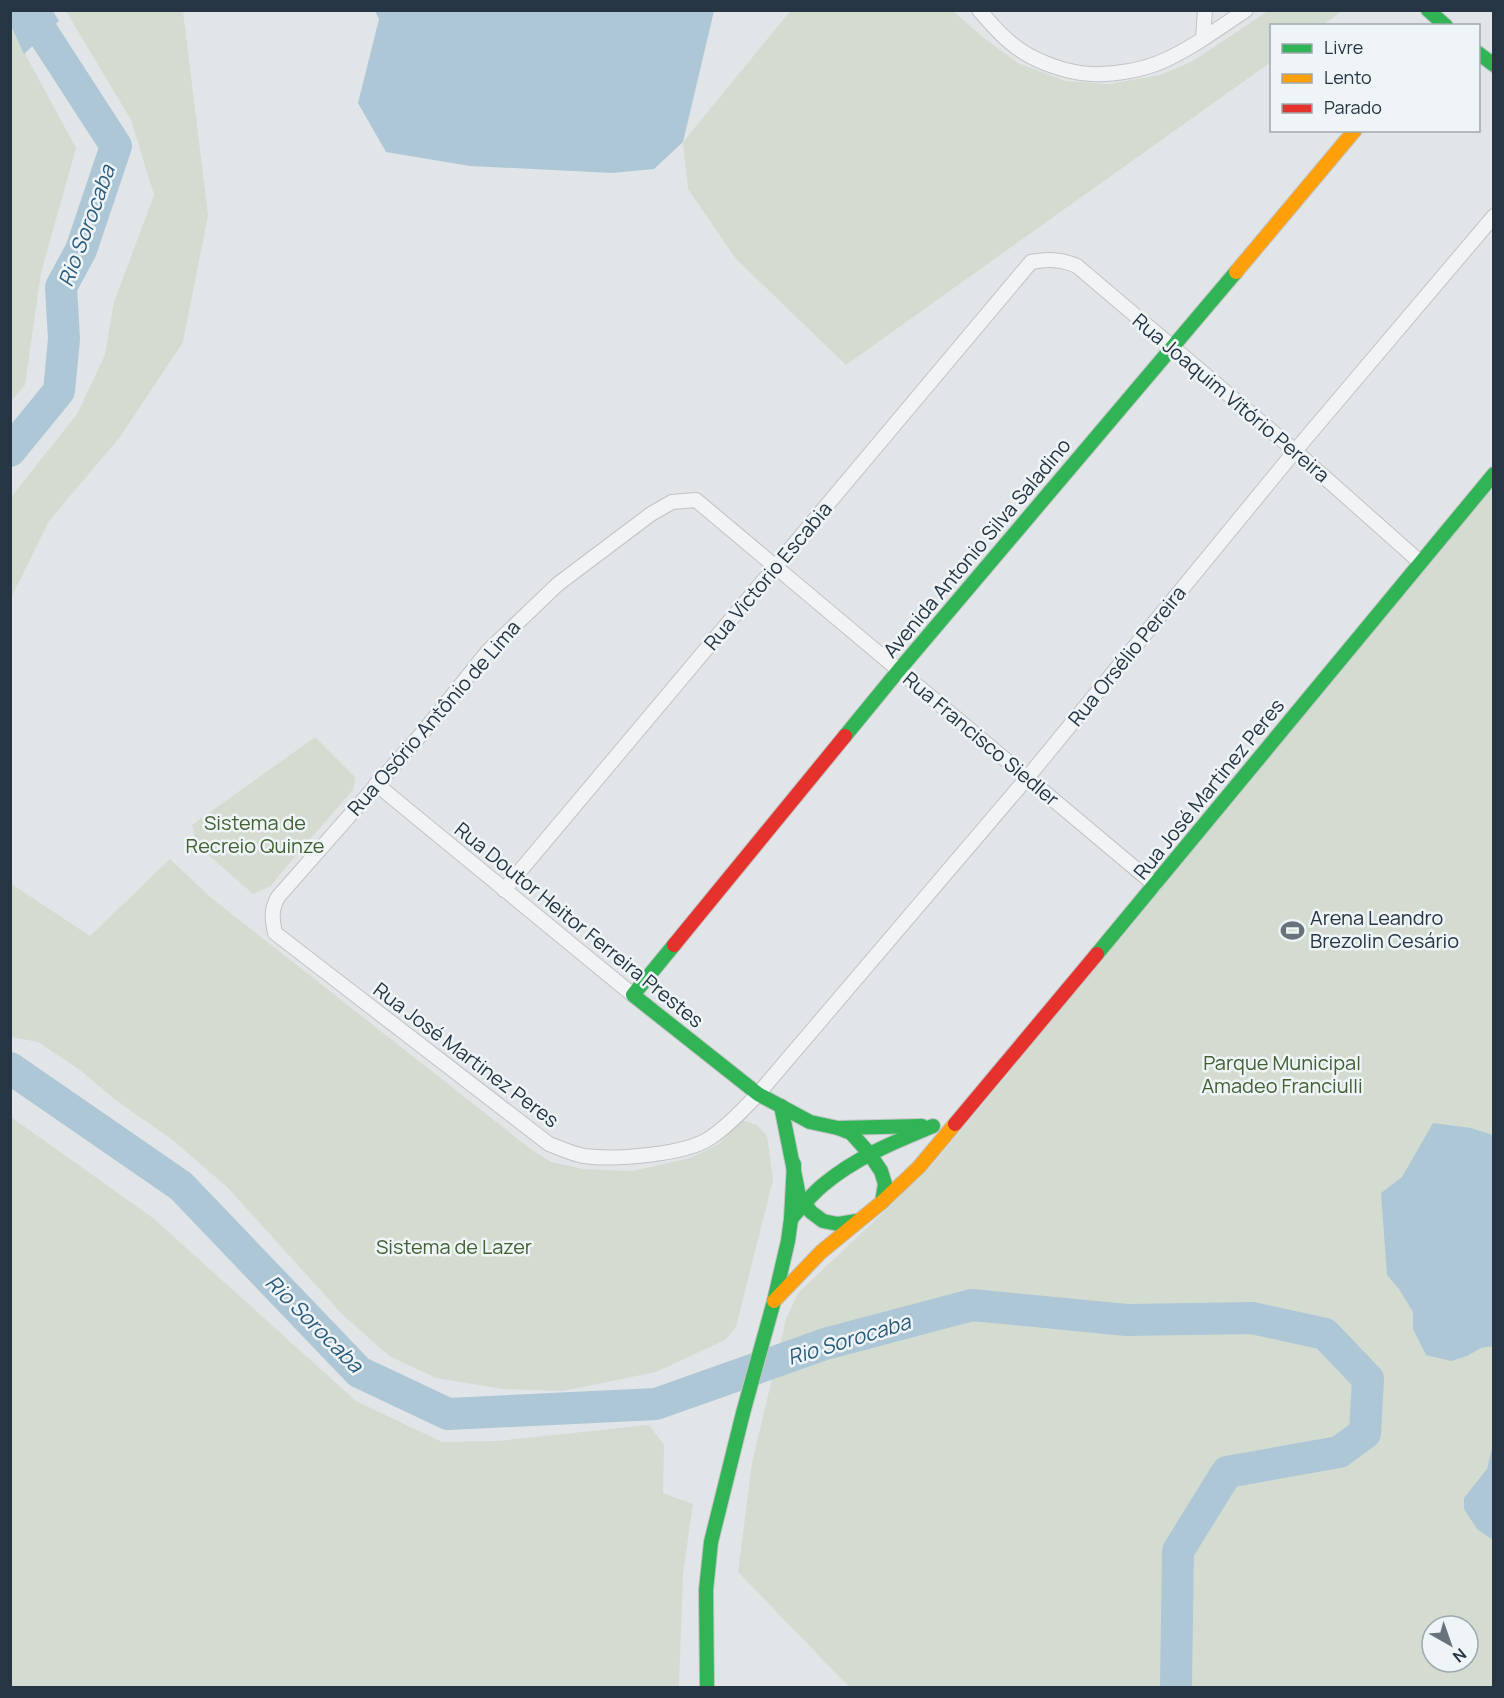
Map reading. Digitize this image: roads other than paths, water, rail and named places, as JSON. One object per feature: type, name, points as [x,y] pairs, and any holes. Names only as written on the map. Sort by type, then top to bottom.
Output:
[{"type":"main road","points":[[1428,10],[1443,24]]},
{"type":"main road","points":[[1445,24],[1455,10]]},
{"type":"main road","points":[[1480,54],[1494,65]]},
{"type":"main road","name":"Avenida Antonio Silva Saladino","points":[[633,995],[898,670],[1173,348],[1353,132]]},
{"type":"main road","name":"Rua José Martinez Peres","points":[[772,1307],[821,1252],[882,1202],[919,1167],[1494,474]]},
{"type":"main road","name":"Rua Doutor Heitor Ferreira Prestes","points":[[633,995],[758,1094]]},
{"type":"main road","points":[[758,1094],[810,1122],[851,1133],[869,1153],[880,1171],[885,1184],[882,1202]]},
{"type":"main road","points":[[781,1106],[799,1196],[804,1204],[819,1219],[833,1225],[857,1221]]},
{"type":"main road","points":[[791,1219],[822,1185],[841,1171],[869,1153],[933,1126]]},
{"type":"main road","points":[[838,1128],[953,1127]]},
{"type":"main road","points":[[707,1688],[706,1590],[711,1542],[772,1307],[791,1219],[794,1164]]},
{"type":"street","points":[[979,10],[1011,44],[1029,55],[1060,69],[1091,74],[1148,67],[1178,54],[1246,10]]},
{"type":"street","points":[[1203,38],[1205,10]]},
{"type":"street","name":"Rua Orsélio Pereira","points":[[758,1094],[1027,778],[1295,451],[1494,216]]},
{"type":"street","name":"Rua Joaquim Vitório Pereira","points":[[1031,262],[1050,259],[1066,261],[1077,266],[1295,451],[1420,562]]},
{"type":"street","name":"Rua Victorio Escabia","points":[[504,890],[1031,262]]},
{"type":"street","name":"Rua Francisco Siedler","points":[[696,500],[1155,885]]},
{"type":"street","name":"Rua Osório Antônio de Lima","points":[[275,933],[272,918],[274,904],[278,897],[424,731],[488,651],[558,584],[651,514],[672,502],[696,500]]},
{"type":"street","name":"Rua Doutor Heitor Ferreira Prestes","points":[[376,784],[633,995]]},
{"type":"street","name":"Rua José Martinez Peres","points":[[275,933],[549,1144],[582,1156],[616,1157],[653,1154],[693,1147],[710,1138],[758,1094]]},
{"type":"water","points":[[11,10],[53,11],[59,21],[24,54],[11,26]]},
{"type":"water","points":[[375,11],[714,11],[683,142],[654,169],[612,173],[470,166],[386,152],[358,103],[379,19]]},
{"type":"water","points":[[1433,1123],[1471,1128],[1493,1135],[1493,1346],[1481,1348],[1451,1361],[1426,1355],[1413,1329],[1413,1312],[1387,1275],[1381,1193],[1402,1177]]},
{"type":"water","points":[[1493,1444],[1494,1540],[1477,1529],[1464,1509],[1464,1498],[1487,1469]]},
{"type":"waterway","name":"Rio Sorocaba","points":[[10,451],[59,391],[64,339],[61,287],[81,250],[116,146],[28,10]]},
{"type":"waterway","name":"Rio Sorocaba","points":[[10,1068],[181,1186],[359,1372],[448,1414],[656,1404],[825,1344],[972,1305],[1127,1320],[1252,1318],[1325,1334],[1368,1379],[1365,1433],[1339,1452],[1227,1472],[1178,1551],[1176,1688]]},
{"type":"place","name":"Arena Leandro Brezolin Cesário","points":[[1292,930]]},
{"type":"park label","name":"Sistema de Recreio Quinze","points":[[255,834]]},
{"type":"park label","name":"Parque Municipal Amadeo Franciulli","points":[[1282,1074]]},
{"type":"park label","name":"Sistema de Lazer","points":[[454,1247]]}]
